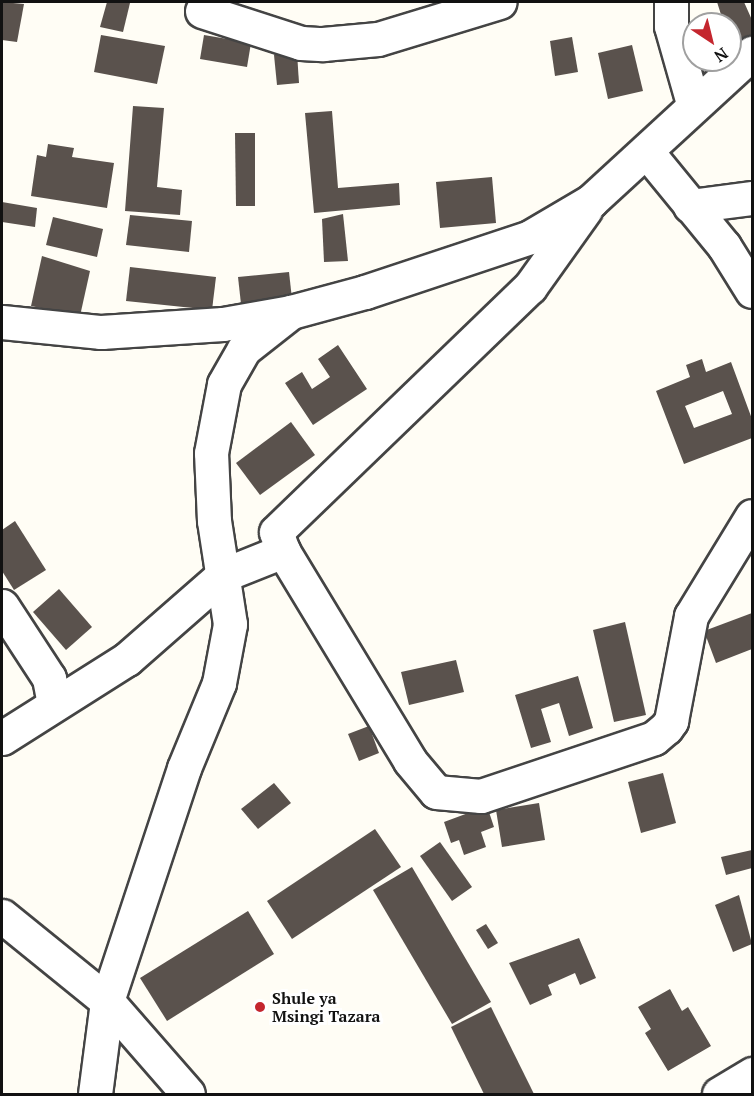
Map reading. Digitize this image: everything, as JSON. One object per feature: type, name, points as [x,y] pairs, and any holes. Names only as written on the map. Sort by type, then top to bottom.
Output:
[{"type":"street","points":[[202,11],[301,43],[322,44],[378,39],[500,2]]},
{"type":"street","points":[[671,2],[677,56],[693,103]]},
{"type":"street","points":[[2,322],[101,332],[171,330],[291,312],[530,237],[591,201],[647,152],[693,103],[753,53]]},
{"type":"street","points":[[647,152],[724,246],[753,291]]},
{"type":"street","points":[[690,206],[753,198]]},
{"type":"street","points":[[591,201],[530,287],[276,532],[283,551],[410,760],[436,792],[481,796],[654,738],[666,728],[671,721],[691,616],[753,516]]},
{"type":"street","points":[[95,1095],[106,1001],[184,768],[219,682],[230,624],[214,521],[212,453],[224,384],[244,349],[291,312]]},
{"type":"street","points":[[2,738],[127,659],[223,575],[283,551]]},
{"type":"street","points":[[2,606],[49,678],[54,704]]},
{"type":"street","points":[[2,915],[106,1001],[188,1095]]},
{"type":"street","points":[[719,1095],[753,1074]]},
{"type":"building","points":[[2,2],[24,4],[17,42],[2,40]]},
{"type":"building","points":[[107,2],[130,3],[123,32],[100,27]]},
{"type":"building","points":[[717,2],[744,2],[752,20],[752,35],[742,42],[742,12],[720,12]]},
{"type":"building","points":[[101,35],[165,46],[157,84],[94,72]]},
{"type":"building","points":[[204,35],[251,43],[247,67],[200,59]]},
{"type":"building","points":[[572,37],[578,72],[555,76],[550,41]]},
{"type":"building","points":[[632,45],[643,91],[608,99],[598,53]]},
{"type":"building","points":[[297,53],[299,83],[277,85],[274,55]]},
{"type":"building","points":[[133,106],[164,108],[157,187],[182,190],[180,215],[125,211]]},
{"type":"building","points":[[332,111],[338,188],[399,183],[400,205],[314,213],[305,113]]},
{"type":"building","points":[[235,133],[255,133],[255,206],[236,206]]},
{"type":"building","points":[[48,144],[74,148],[72,157],[114,163],[107,208],[31,196],[37,155],[46,157]]},
{"type":"building","points":[[492,177],[496,223],[440,228],[436,182]]},
{"type":"building","points":[[2,202],[37,208],[35,227],[2,222]]},
{"type":"building","points":[[343,214],[348,261],[324,262],[322,219]]},
{"type":"building","points":[[130,215],[192,221],[189,252],[126,245]]},
{"type":"building","points":[[53,217],[103,229],[97,257],[46,245]]},
{"type":"building","points":[[42,256],[90,271],[80,316],[31,306]]},
{"type":"building","points":[[130,267],[216,277],[212,310],[126,301]]},
{"type":"building","points":[[289,272],[292,299],[241,304],[238,277]]},
{"type":"building","points":[[338,345],[367,389],[313,425],[285,383],[302,372],[312,389],[330,377],[318,359]]},
{"type":"building","points":[[702,359],[706,372],[731,362],[752,419],[752,438],[684,464],[656,391],[690,377],[686,365]],"holes":[[[723,391],[732,414],[694,428],[685,406]]]},
{"type":"building","points":[[291,422],[315,455],[260,495],[236,463]]},
{"type":"building","points":[[15,521],[46,570],[14,590],[2,571],[2,530]]},
{"type":"building","points":[[59,589],[92,627],[66,650],[33,612]]},
{"type":"building","points":[[752,613],[752,649],[716,663],[704,631]]},
{"type":"building","points":[[625,622],[646,715],[614,722],[593,630]]},
{"type":"building","points":[[456,660],[464,692],[409,705],[401,672]]},
{"type":"building","points":[[578,676],[593,728],[569,736],[559,703],[541,709],[551,742],[531,748],[515,695]]},
{"type":"building","points":[[369,726],[379,753],[359,761],[348,734]]},
{"type":"building","points":[[663,773],[676,823],[641,833],[628,782]]},
{"type":"building","points":[[274,783],[291,803],[258,829],[241,809]]},
{"type":"building","points":[[539,803],[545,840],[502,847],[496,810]]},
{"type":"building","points":[[487,806],[494,827],[481,832],[486,847],[464,855],[459,840],[451,843],[444,822]]},
{"type":"building","points":[[375,829],[401,867],[292,939],[267,901]]},
{"type":"building","points":[[440,842],[472,887],[452,901],[420,856]]},
{"type":"building","points":[[752,850],[752,868],[726,875],[721,857]]},
{"type":"building","points":[[412,867],[491,1002],[452,1024],[373,890]]},
{"type":"building","points":[[739,895],[752,944],[733,952],[715,905]]},
{"type":"building","points":[[248,911],[274,954],[167,1021],[140,978]]},
{"type":"building","points":[[486,924],[498,943],[488,949],[476,930]]},
{"type":"building","points":[[579,938],[596,978],[580,985],[575,973],[548,985],[552,995],[530,1005],[509,963]]},
{"type":"building","points":[[670,989],[682,1011],[688,1007],[711,1046],[668,1071],[645,1033],[651,1029],[638,1007]]},
{"type":"building","points":[[491,1007],[534,1094],[484,1094],[451,1027]]},
{"type":"place","name":"Shule ya Msingi Tazara","points":[[260,1007]]}]
